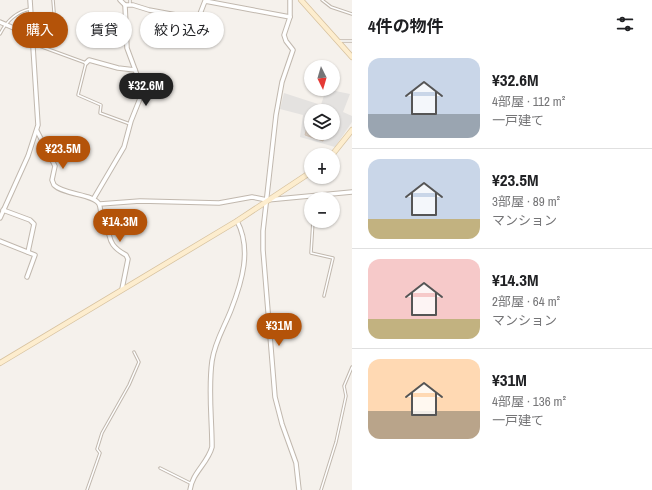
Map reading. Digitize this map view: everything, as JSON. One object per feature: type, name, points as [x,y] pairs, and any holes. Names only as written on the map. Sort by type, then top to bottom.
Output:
[{"type":"street","points":[[30,0],[30,12]]},
{"type":"street","points":[[120,0],[127,5],[198,19],[205,0],[290,17]]},
{"type":"street","points":[[290,0],[290,17],[284,35],[286,42],[293,50],[282,82],[276,115],[263,231],[263,250],[275,397],[282,424],[296,464],[299,490]]},
{"type":"street","points":[[301,0],[352,57]]},
{"type":"street","points":[[94,198],[124,146],[130,124],[143,91],[127,48],[127,5]]},
{"type":"street","points":[[0,22],[12,27]]},
{"type":"street","points":[[0,218],[28,156],[37,131],[38,111],[32,48]]},
{"type":"street","points":[[86,63],[90,60],[118,68],[136,70]]},
{"type":"street","points":[[338,148],[352,130]]},
{"type":"street","points":[[37,131],[55,166],[52,180],[54,185],[72,194],[94,198],[100,204],[101,220],[106,224],[110,242],[115,249],[126,255],[128,259],[122,289]]},
{"type":"street","points":[[0,363],[237,221],[304,176]]},
{"type":"street","points":[[340,194],[352,192]]},
{"type":"street","points":[[100,204],[140,201],[219,203],[252,197],[267,200],[304,198]]},
{"type":"street","points":[[3,210],[30,220],[34,224],[28,252]]},
{"type":"street","points":[[190,490],[197,471],[210,454],[212,448],[210,405],[212,362],[221,328],[230,311],[241,278],[245,260],[244,236],[237,221]]},
{"type":"street","points":[[0,242],[34,255],[27,276]]},
{"type":"lane","points":[[53,0],[54,12]]},
{"type":"lane","points":[[127,5],[130,0]]},
{"type":"lane","points":[[322,0],[331,7],[352,14]]},
{"type":"lane","points":[[0,34],[5,24],[19,11],[30,9]]},
{"type":"lane","points":[[338,41],[352,41]]},
{"type":"lane","points":[[47,48],[86,63],[78,95],[102,105],[100,113],[130,124]]},
{"type":"lane","points":[[313,228],[311,253],[333,258],[324,296]]},
{"type":"lane","points":[[87,490],[100,453],[97,449],[102,433],[129,385],[139,362],[134,352]]},
{"type":"lane","points":[[321,490],[336,442],[345,402],[346,396],[344,386],[352,367]]},
{"type":"lane","points":[[160,468],[191,484]]},
{"type":"shaded area","points":[[340,92],[350,94],[343,112],[352,116],[352,122],[340,140],[340,104],[321,104],[324,96],[340,96]]},
{"type":"shaded area","points":[[284,93],[318,104],[304,104],[304,138],[300,137],[303,115],[280,109]]},
{"type":"shaded area","points":[[310,140],[340,140],[335,147]]}]
